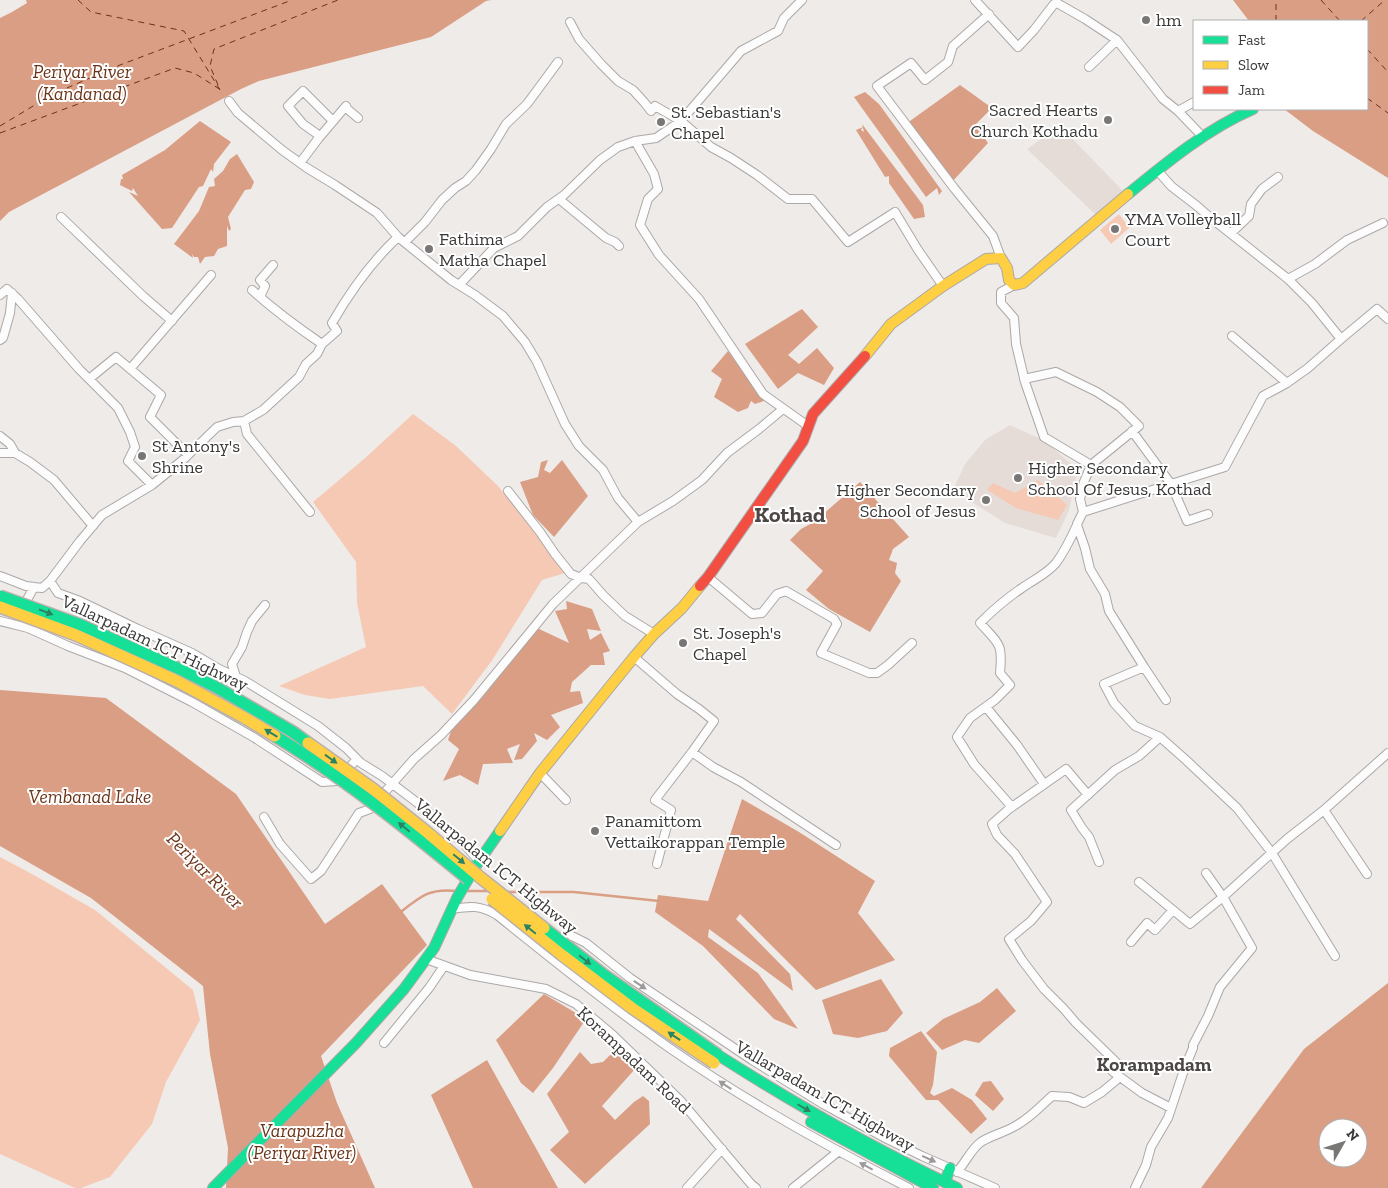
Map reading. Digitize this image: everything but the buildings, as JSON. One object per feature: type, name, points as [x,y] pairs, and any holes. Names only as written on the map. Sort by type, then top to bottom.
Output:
[{"type":"main road","points":[[213,1188],[356,1043],[404,989],[434,948],[457,898],[477,864],[540,773],[634,657],[654,634],[682,608],[708,577],[803,441],[813,414],[860,363],[890,324],[943,286],[986,259],[1001,258],[1007,268],[1009,280],[1014,285],[1023,283],[1157,170],[1203,137],[1235,117],[1251,110]]},
{"type":"main road","name":"Vallarpadam ICT Highway","points":[[0,596],[81,625],[184,671],[216,687],[293,732],[379,794],[481,878],[604,975],[769,1098],[927,1187]]},
{"type":"main road","name":"Vallarpadam ICT Highway","points":[[0,607],[76,635],[177,681],[293,747],[333,773],[392,817],[562,955],[632,1008],[716,1059],[824,1119],[957,1188]]},
{"type":"main road","points":[[945,1182],[953,1170]]},
{"type":"street","points":[[459,285],[494,248],[518,236],[547,207],[559,199],[600,160],[618,147],[635,141],[656,138],[681,121],[741,51],[778,31],[784,18],[802,0]]},
{"type":"street","points":[[975,0],[1018,46],[1034,30],[1054,4],[1057,3],[1085,19],[1117,40],[1163,99],[1178,111],[1203,137]]},
{"type":"street","points":[[989,14],[952,46],[948,62],[925,80],[911,64],[877,86],[993,236],[1001,258]]},
{"type":"street","points":[[570,22],[579,39],[600,64],[618,81],[633,90],[651,111],[656,106],[681,121],[711,147],[744,167],[788,199],[812,199],[848,242],[895,212],[943,286]]},
{"type":"street","points":[[1089,67],[1117,40]]},
{"type":"street","points":[[405,242],[442,200],[466,181],[476,170],[506,124],[527,104],[558,62]]},
{"type":"street","points":[[320,136],[303,124],[288,106],[303,91],[333,121]]},
{"type":"street","points":[[229,101],[238,113],[282,150],[377,213],[398,237],[450,280],[475,295],[503,316],[525,342],[541,371],[564,424],[579,446],[603,470],[618,498],[638,522]]},
{"type":"street","points":[[1178,111],[1193,103]]},
{"type":"street","points":[[300,163],[345,106],[358,118]]},
{"type":"street","points":[[635,141],[654,174],[658,189],[648,199],[640,225],[659,255],[699,299],[763,394],[808,426]]},
{"type":"street","points":[[1157,170],[1171,186],[1288,279],[1312,302],[1341,339]]},
{"type":"street","points":[[1231,233],[1249,216],[1251,204],[1262,189],[1278,177]]},
{"type":"street","points":[[559,199],[606,238],[619,246]]},
{"type":"street","points":[[61,217],[143,296],[172,321]]},
{"type":"street","points":[[1288,279],[1315,264],[1348,240],[1383,223]]},
{"type":"street","points":[[0,576],[26,586],[42,588],[50,581],[102,515],[152,485],[188,455],[217,427],[232,422],[244,421],[263,410],[299,377],[306,364],[316,354],[322,344],[337,331],[332,323],[341,307],[384,249],[398,237]]},
{"type":"street","points":[[260,297],[265,286],[260,280],[273,265]]},
{"type":"street","points":[[130,369],[211,275]]},
{"type":"street","points":[[1014,285],[1001,292],[1001,303],[1014,318],[1016,344],[1024,379],[1044,437],[1091,464]]},
{"type":"street","points":[[0,295],[7,289],[12,293],[118,408],[135,447],[128,461],[152,485]]},
{"type":"street","points":[[252,290],[296,327],[322,344]]},
{"type":"street","points":[[0,340],[3,338],[10,313],[12,293]]},
{"type":"street","points":[[1083,512],[1224,467],[1262,396],[1287,383],[1308,368],[1377,309],[1388,319]]},
{"type":"street","points":[[1232,336],[1287,383]]},
{"type":"street","points":[[90,379],[116,357],[161,395],[150,417],[188,455]]},
{"type":"street","points":[[1012,807],[974,764],[957,737],[970,718],[995,700],[1010,685],[1000,673],[1002,653],[997,641],[980,623],[999,605],[1046,573],[1056,563],[1072,538],[1083,512],[1080,499],[1091,464],[1139,426],[1120,407],[1096,392],[1056,372],[1024,379]]},
{"type":"street","points":[[264,817],[280,844],[311,879],[321,871],[359,813],[370,809],[414,759],[441,735],[474,700],[552,604],[638,522],[673,502],[702,480],[727,453],[759,430],[783,408]]},
{"type":"street","points":[[244,421],[248,434],[310,512]]},
{"type":"street","points":[[1132,431],[1171,484],[1187,521],[1208,514]]},
{"type":"street","points":[[0,436],[10,444],[15,453],[54,480],[92,526]]},
{"type":"street","points":[[0,453],[15,453]]},
{"type":"street","points":[[508,491],[571,574],[589,579],[603,596],[625,616],[654,634]]},
{"type":"street","points":[[1078,524],[1090,569],[1104,594],[1109,611],[1166,700]]},
{"type":"street","points":[[708,577],[752,614],[762,613],[777,594],[786,591],[802,600],[834,620],[837,624],[821,653],[869,673],[877,673],[912,643]]},
{"type":"street","points":[[50,581],[58,593],[80,601],[130,626],[192,653],[219,669],[245,681],[318,726],[346,748],[361,763],[392,784],[450,831],[477,864]]},
{"type":"street","points":[[14,624],[34,587]]},
{"type":"street","points":[[236,677],[232,664],[242,646],[252,620],[264,605]]},
{"type":"street","points":[[0,621],[28,628],[125,668],[192,702],[255,738],[322,782],[337,781],[357,759]]},
{"type":"street","points":[[634,657],[677,694],[714,721],[655,800],[672,810],[657,864]]},
{"type":"street","points":[[1144,667],[1104,684],[1114,703],[1135,726],[1160,737],[1237,808],[1272,853],[1335,956]]},
{"type":"street","points":[[986,707],[1017,745],[1044,784]]},
{"type":"street","points":[[1099,862],[1090,836],[1082,828],[1071,810],[1115,770],[1139,756],[1160,737]]},
{"type":"street","points":[[692,752],[836,845]]},
{"type":"street","points":[[1138,882],[1190,924],[1388,753]]},
{"type":"street","points":[[1088,795],[1066,769],[1012,807],[992,824],[997,835],[1015,854],[1047,902],[1031,921],[1009,939],[1044,989],[1088,1036],[1116,1062],[1112,1071],[1142,1094],[1172,1108]]},
{"type":"street","points":[[540,773],[566,800]]},
{"type":"street","points":[[1324,810],[1367,874]]},
{"type":"street","points":[[1135,1188],[1146,1165],[1151,1147],[1172,1108],[1193,1048],[1192,1045],[1208,1016],[1220,987],[1252,948],[1223,897],[1206,873]]},
{"type":"street","points":[[452,909],[470,906],[487,909],[497,915],[610,1004],[668,1047],[729,1088],[802,1132],[909,1188]]},
{"type":"street","points":[[1132,942],[1147,923],[1155,930],[1173,910]]},
{"type":"street","points":[[542,952],[555,940],[572,936],[586,943],[630,978],[823,1104],[887,1139],[995,1188]]},
{"type":"street","name":"Korampadam Road","points":[[426,959],[470,975],[546,989],[576,1004],[613,1036],[680,1100],[756,1188]]},
{"type":"street","points":[[384,1043],[429,988],[444,966]]},
{"type":"street","points":[[953,1170],[963,1165],[969,1154],[980,1142],[1028,1118],[1052,1096],[1069,1097],[1084,1103],[1102,1092],[1120,1077]]},
{"type":"street","points":[[687,1188],[722,1149]]},
{"type":"street","points":[[793,1188],[839,1152]]},
{"type":"shaded area","points":[[1060,126],[1123,191],[1097,216],[1027,149]]},
{"type":"shaded area","name":"YMA Volleyball Court","points":[[1119,214],[1129,228],[1111,244],[1100,230]]},
{"type":"shaded area","points":[[413,414],[456,446],[498,486],[565,573],[542,580],[493,659],[452,714],[423,686],[330,699],[305,695],[279,686],[366,647],[357,603],[356,562],[313,502]]},
{"type":"shaded area","name":"Higher Secondary School Of Jesus, Kothad","points":[[1010,425],[1045,441],[1078,470],[1069,510],[1056,538],[1005,523],[953,490],[965,464],[985,440]]},
{"type":"shaded area","points":[[1038,480],[1067,505],[1058,520],[1016,508],[987,490],[993,483],[1015,493]]},
{"type":"shaded area","points":[[0,857],[95,910],[193,990],[200,1020],[166,1082],[152,1124],[110,1177],[81,1188],[75,1188],[0,1154]]},
{"type":"water","name":"Periyar River (Kandanad)","points":[[26,0],[491,0],[486,1],[431,37],[259,81],[241,89],[9,212],[0,221],[0,18],[27,3]]},
{"type":"water","points":[[1233,0],[1388,0],[1388,178],[1313,131],[1285,110],[1368,110],[1368,20],[1248,20]]},
{"type":"water","points":[[960,85],[992,108],[975,125],[988,143],[950,184],[903,126]]},
{"type":"water","points":[[865,92],[879,104],[942,191],[939,195],[937,188],[926,197],[854,97]]},
{"type":"water","points":[[200,121],[231,142],[214,164],[213,172],[211,169],[203,186],[199,187],[172,228],[162,229],[129,192],[138,196],[133,188],[132,191],[120,185],[121,179],[123,179],[122,175],[165,150]]},
{"type":"water","points":[[862,124],[923,205],[925,217],[914,219],[889,183],[889,176],[885,177],[856,130],[863,127]]},
{"type":"water","points":[[237,154],[254,182],[251,189],[245,190],[228,217],[231,229],[229,231],[227,226],[227,246],[218,249],[214,256],[205,257],[200,264],[198,257],[194,257],[192,254],[193,258],[174,244],[199,211],[209,187],[215,186],[214,179],[223,171],[230,159]]},
{"type":"water","points":[[802,309],[818,327],[788,355],[799,364],[817,348],[834,368],[824,385],[798,373],[778,389],[745,344]]},
{"type":"water","points":[[728,351],[764,401],[755,404],[751,401],[748,408],[738,412],[714,397],[722,379],[711,371]]},
{"type":"water","points":[[548,460],[544,470],[550,473],[562,460],[588,496],[554,537],[533,515],[520,482],[538,477],[541,462]]},
{"type":"water","points":[[860,482],[909,537],[893,549],[889,560],[897,563],[895,573],[901,581],[870,632],[829,609],[806,590],[823,571],[790,540]]},
{"type":"water","points":[[566,601],[592,609],[601,631],[587,629],[590,640],[601,633],[610,651],[603,653],[605,665],[591,665],[572,682],[570,692],[580,691],[583,703],[551,715],[560,727],[547,740],[534,733],[537,741],[522,759],[514,760],[520,744],[507,749],[513,763],[483,764],[478,785],[460,775],[443,781],[459,749],[448,740],[453,725],[537,628],[569,643],[555,611],[567,609]]},
{"type":"water","name":"Vembanad Lake","points":[[0,690],[106,698],[236,794],[325,924],[382,884],[427,945],[321,1056],[337,1103],[375,1188],[226,1188],[228,1148],[210,1054],[203,986],[91,898],[0,846]]},
{"type":"water","points":[[742,799],[799,832],[875,881],[858,913],[895,960],[816,990],[740,914],[736,919],[790,974],[793,991],[709,929],[708,937],[758,973],[798,1029],[774,1019],[703,946],[655,912],[658,895],[708,901]]},
{"type":"water","points":[[881,979],[903,1013],[887,1031],[858,1038],[833,1034],[822,1000]]},
{"type":"water","points":[[1388,983],[1388,1188],[1201,1188],[1304,1049]]},
{"type":"water","points":[[997,988],[1016,1011],[979,1043],[965,1040],[942,1050],[926,1033],[943,1019],[980,1002]]},
{"type":"water","points":[[544,994],[586,1019],[553,1068],[533,1093],[521,1083],[496,1040]]},
{"type":"water","points":[[921,1031],[937,1052],[933,1085],[930,1093],[934,1096],[952,1088],[972,1100],[987,1119],[971,1134],[938,1100],[926,1100],[889,1056],[890,1048]]},
{"type":"water","points":[[615,1050],[635,1069],[602,1106],[615,1120],[643,1096],[649,1101],[650,1124],[585,1184],[550,1150],[569,1132],[547,1094],[580,1052],[591,1064],[603,1062]]},
{"type":"water","points":[[487,1060],[558,1188],[473,1188],[431,1095]]},
{"type":"water","points":[[991,1081],[1004,1099],[993,1111],[975,1095],[983,1082]]},
{"type":"waterway","points":[[402,911],[427,894],[448,890],[457,891]]},
{"type":"waterway","points":[[465,891],[490,891]]},
{"type":"waterway","points":[[508,892],[574,892],[659,901]]},
{"type":"ferry route","points":[[78,0],[91,12],[184,31],[220,90]]},
{"type":"ferry route","points":[[0,126],[53,94],[120,65],[292,0]]},
{"type":"ferry route","points":[[218,85],[210,66],[214,49],[338,0]]},
{"type":"ferry route","points":[[1276,0],[1276,20]]},
{"type":"ferry route","points":[[1321,0],[1339,20]]},
{"type":"ferry route","points":[[1362,20],[1385,0]]},
{"type":"ferry route","points":[[1368,50],[1388,72]]},
{"type":"ferry route","points":[[0,133],[175,68],[194,73],[221,90]]},
{"type":"ferry route","points":[[1368,99],[1388,113]]},
{"type":"traffic: fast","points":[[1128,194],[1204,136],[1251,110]]},
{"type":"traffic: fast","points":[[0,596],[81,625],[184,671],[216,687],[293,732],[308,743]]},
{"type":"traffic: fast","points":[[275,736],[350,786],[468,879]]},
{"type":"traffic: fast","points":[[213,1188],[356,1043],[404,989],[434,948],[457,898],[475,867],[500,831]]},
{"type":"traffic: fast","points":[[544,928],[604,975],[718,1055]]},
{"type":"traffic: fast","points":[[718,1055],[835,1125],[895,1158],[957,1188]]},
{"type":"traffic: fast","points":[[811,1122],[933,1188]]},
{"type":"traffic: fast","points":[[945,1182],[950,1168]]},
{"type":"traffic: slow","points":[[865,356],[891,324],[943,286],[986,259],[1001,258],[1007,268],[1009,280],[1014,285],[1023,283],[1128,194]]},
{"type":"traffic: slow","points":[[500,831],[540,773],[634,657],[654,634],[682,608],[700,586]]},
{"type":"traffic: slow","points":[[0,607],[76,635],[177,681],[275,736]]},
{"type":"traffic: slow","points":[[308,743],[373,789],[544,928]]},
{"type":"traffic: slow","points":[[492,899],[632,1008],[714,1063]]},
{"type":"traffic: jam","points":[[700,586],[803,441],[813,414],[865,356]]},
{"type":"place","name":"hm","points":[[1146,20]]},
{"type":"place","name":"Sacred Hearts Church Kothadu","points":[[1108,120]]},
{"type":"place","name":"St. Sebastian's Chapel","points":[[661,122]]},
{"type":"place","name":"YMA Volleyball Court","points":[[1115,229]]},
{"type":"place","name":"Fathima Matha Chapel","points":[[429,249]]},
{"type":"place","name":"St Antony's Shrine","points":[[142,456]]},
{"type":"place","name":"Higher Secondary School Of Jesus, Kothad","points":[[1018,478]]},
{"type":"place","name":"Higher Secondary School of Jesus","points":[[986,500]]},
{"type":"place","name":"St. Joseph's Chapel","points":[[683,643]]},
{"type":"place","name":"Panamittom Vettaikorappan Temple","points":[[595,831]]},
{"type":"district","name":"Kothad","points":[[790,514]]},
{"type":"district","name":"Korampadam","points":[[1154,1064]]},
{"type":"water label","name":"Periyar River","points":[[205,870]]},
{"type":"water label","name":"Varapuzha (Periyar River)","points":[[302,1141]]}]
